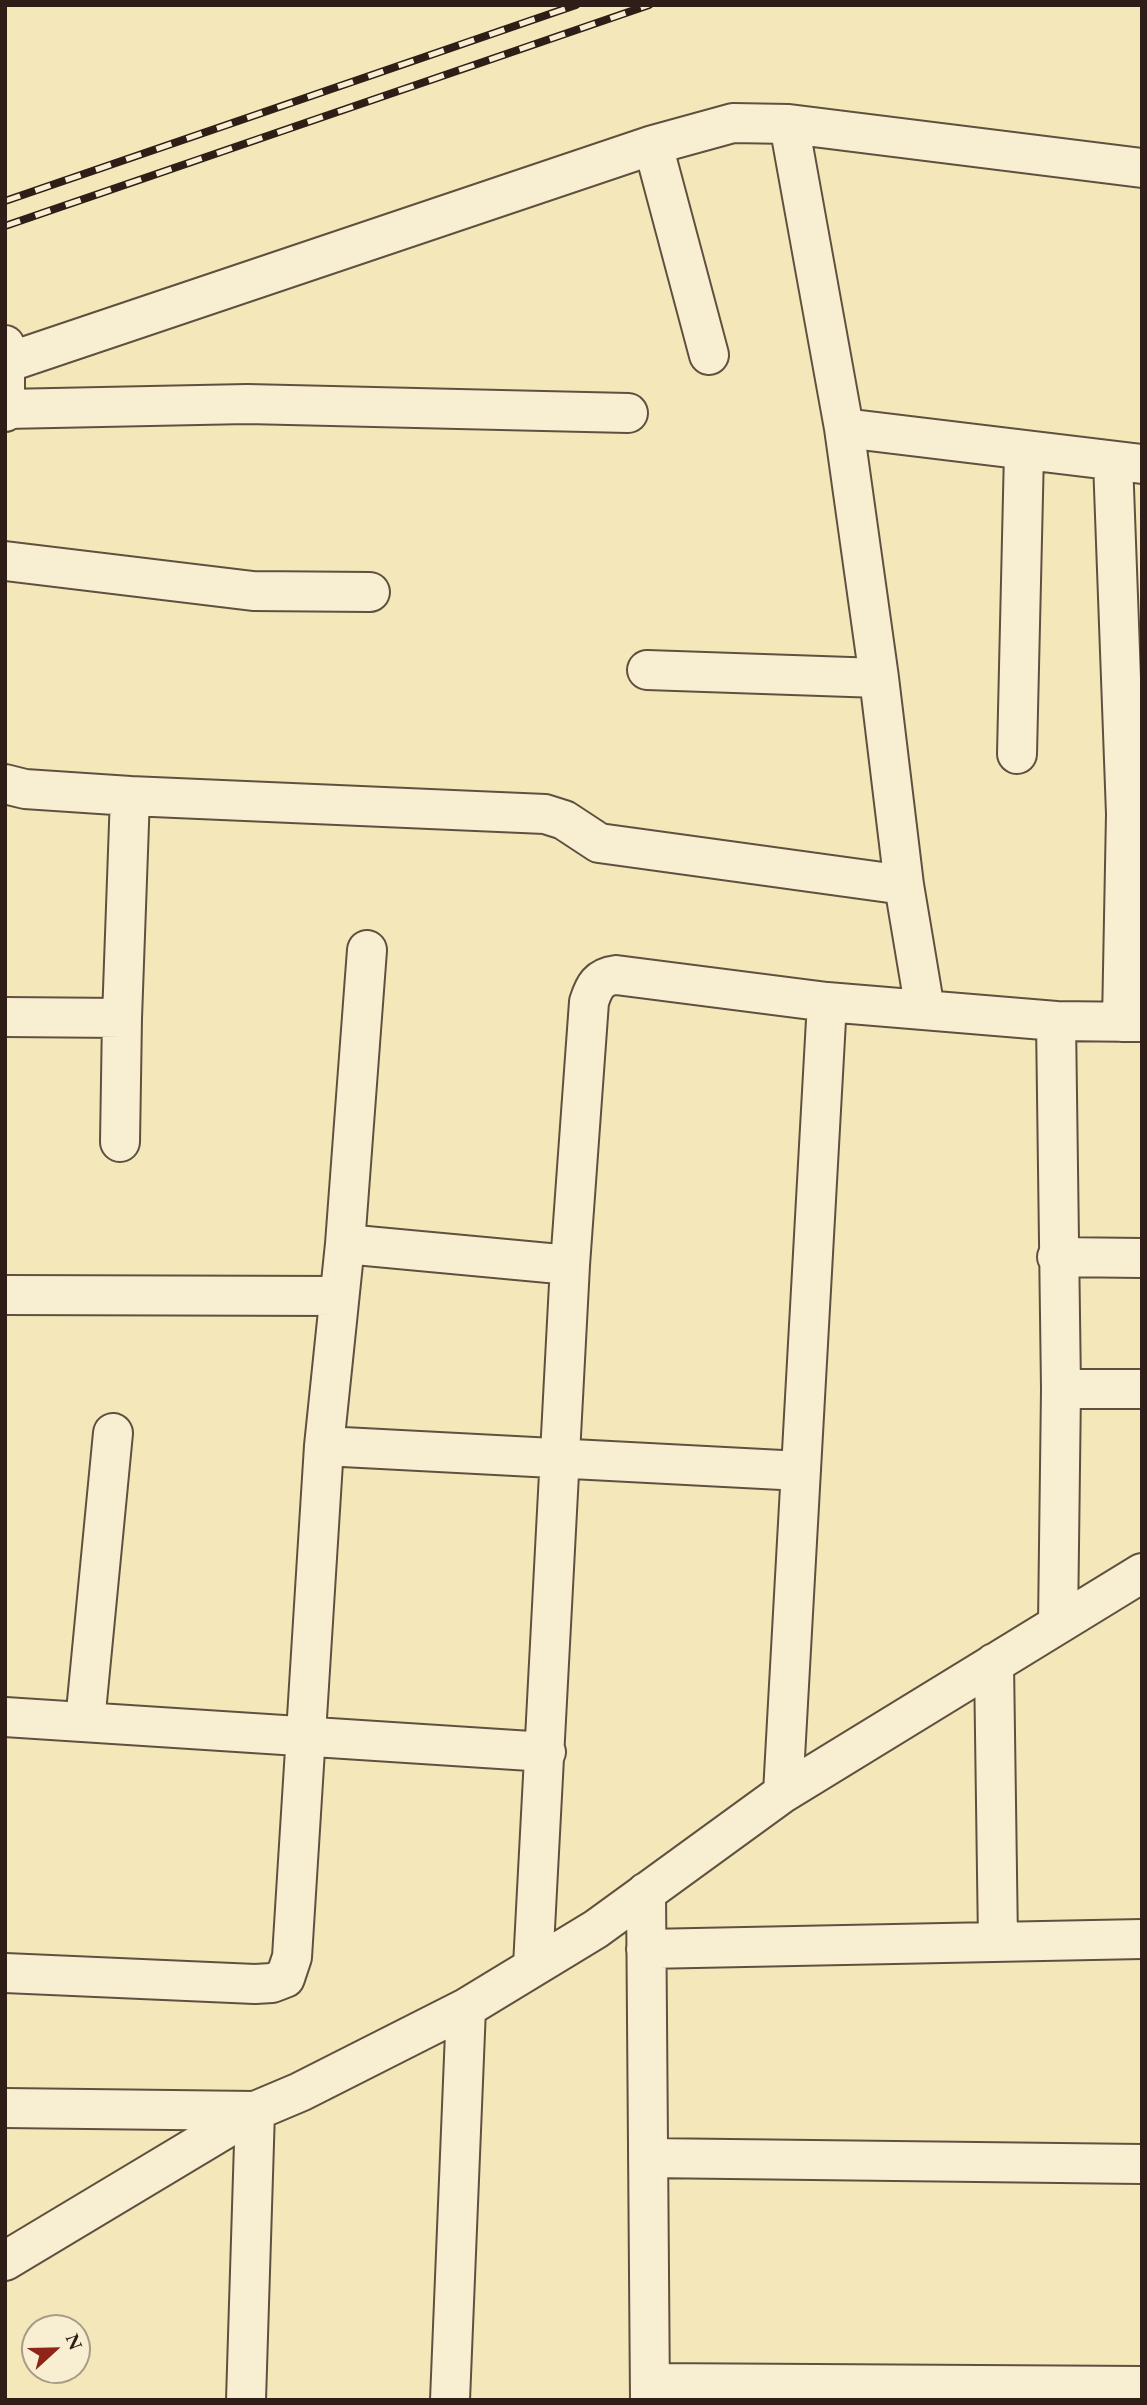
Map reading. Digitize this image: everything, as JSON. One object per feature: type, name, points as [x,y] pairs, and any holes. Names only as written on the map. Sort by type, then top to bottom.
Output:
[{"type":"street","points":[[628,413],[247,404],[5,411],[6,354],[653,145],[733,123],[789,124],[1142,168]]},
{"type":"street","points":[[789,124],[844,428],[879,678],[904,885],[925,1010]]},
{"type":"street","points":[[653,145],[709,355]]},
{"type":"street","points":[[533,1966],[570,1265],[589,1002],[594,986],[608,976],[616,975],[827,1002],[1056,1021],[1132,1022],[1126,814],[1127,463],[844,428]]},
{"type":"street","points":[[1017,754],[1024,452]]},
{"type":"street","points":[[5,561],[253,591],[370,592]]},
{"type":"street","points":[[647,670],[879,678]]},
{"type":"street","points":[[5,783],[25,789],[130,796],[545,814],[564,820],[599,843],[904,885]]},
{"type":"street","points":[[120,1142],[130,796]]},
{"type":"street","points":[[5,1973],[255,1984],[285,1978],[292,1957],[324,1446],[345,1244],[367,950]]},
{"type":"street","points":[[783,1793],[827,1002]]},
{"type":"street","points":[[5,1017],[122,1018]]},
{"type":"street","points":[[1056,1021],[1057,1257],[1061,1389],[1058,1624]]},
{"type":"street","points":[[345,1244],[570,1265]]},
{"type":"street","points":[[1057,1257],[1142,1258]]},
{"type":"street","points":[[5,1295],[339,1296]]},
{"type":"street","points":[[1061,1389],[1142,1389]]},
{"type":"street","points":[[85,1722],[113,1433]]},
{"type":"street","points":[[324,1446],[801,1471]]},
{"type":"street","points":[[5,2261],[255,2112],[466,2008],[596,1929],[783,1793],[1142,1573]]},
{"type":"street","points":[[994,1663],[998,1942]]},
{"type":"street","points":[[5,1717],[546,1752]]},
{"type":"street","points":[[646,1892],[650,2392],[1142,2386]]},
{"type":"street","points":[[646,1949],[1142,1939]]},
{"type":"street","points":[[450,2400],[466,2008]]},
{"type":"street","points":[[5,2108],[255,2112]]},
{"type":"street","points":[[246,2400],[255,2112]]},
{"type":"street","points":[[648,2158],[1142,2164]]},
{"type":"railway","points":[[5,201],[576,5]]},
{"type":"railway","points":[[5,226],[649,5]]}]
